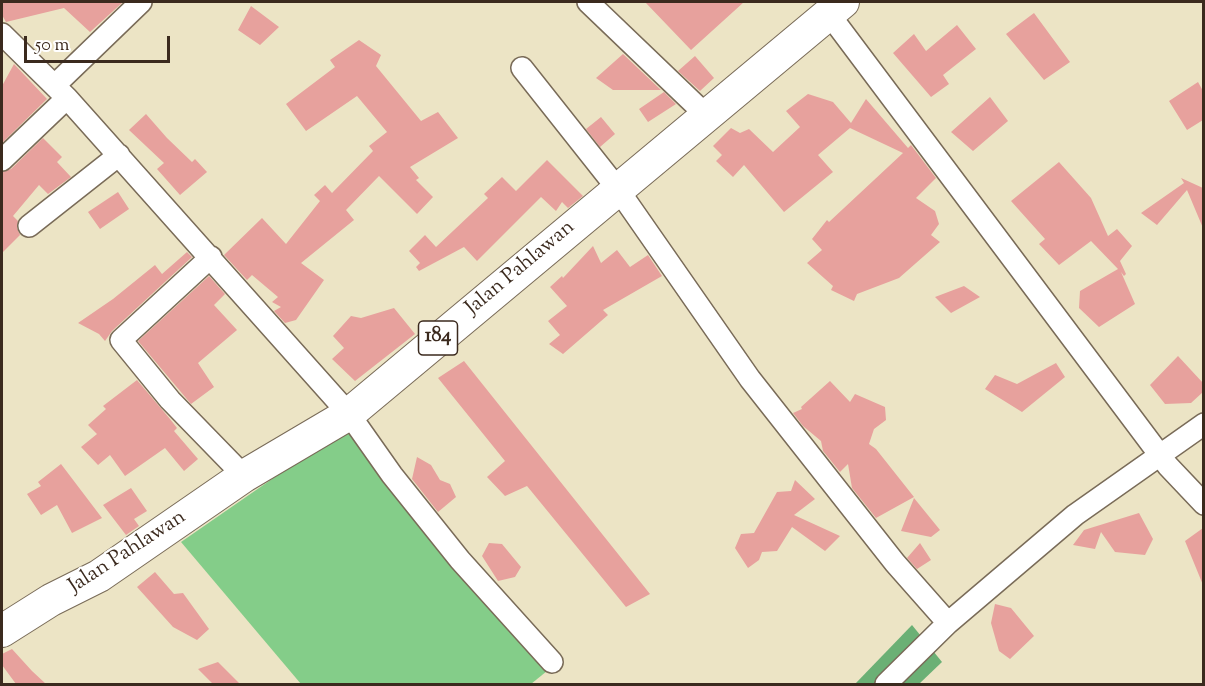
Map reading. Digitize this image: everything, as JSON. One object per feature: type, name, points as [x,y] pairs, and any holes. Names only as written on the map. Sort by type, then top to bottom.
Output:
[{"type":"main road","name":"Jalan Pahlawan","points":[[2,631],[51,600],[99,576],[244,476],[349,414],[617,188],[836,8]]},
{"type":"street","points":[[2,160],[141,2]]},
{"type":"street","points":[[588,2],[706,115]]},
{"type":"street","points":[[836,8],[1160,455],[1203,504]]},
{"type":"street","points":[[5,43],[61,92],[211,257],[349,414],[392,475],[460,560],[552,662]]},
{"type":"street","points":[[522,68],[617,188],[750,378],[895,562],[948,623]]},
{"type":"street","points":[[29,226],[118,155]]},
{"type":"street","points":[[211,257],[121,340],[170,400],[244,476]]},
{"type":"street","points":[[886,684],[948,623],[1076,515],[1203,424]]},
{"type":"green space","points":[[350,425],[547,671],[531,684],[301,684],[181,542]]},
{"type":"green space","points":[[912,625],[942,662],[919,684],[855,684]]},
{"type":"building","points":[[2,2],[123,2],[90,32],[64,8],[6,22],[2,15]]},
{"type":"building","points":[[645,2],[744,2],[691,50]]},
{"type":"building","points":[[251,6],[279,27],[260,45],[238,30]]},
{"type":"building","points":[[1034,13],[1070,62],[1044,80],[1006,34]]},
{"type":"building","points":[[957,25],[976,49],[943,75],[949,84],[931,97],[893,53],[914,34],[926,51]]},
{"type":"building","points":[[359,40],[381,55],[376,66],[421,121],[438,112],[458,138],[410,167],[419,178],[416,180],[433,197],[417,214],[379,176],[346,210],[354,220],[301,263],[324,280],[296,320],[285,323],[274,311],[281,307],[272,302],[278,297],[252,275],[247,280],[224,255],[262,218],[286,244],[320,201],[314,195],[325,185],[332,193],[373,151],[369,146],[387,132],[357,96],[306,131],[286,104],[335,67],[330,60]]},
{"type":"building","points":[[623,54],[661,90],[613,90],[596,78]]},
{"type":"building","points":[[695,56],[714,78],[700,91],[678,71]]},
{"type":"building","points":[[14,64],[47,99],[2,143],[2,86]]},
{"type":"building","points":[[1198,82],[1203,91],[1203,120],[1187,130],[1169,101]]},
{"type":"building","points":[[664,92],[676,104],[648,122],[639,109]]},
{"type":"building","points":[[808,94],[833,102],[851,123],[866,99],[908,148],[911,145],[936,178],[916,198],[935,211],[939,224],[931,235],[940,242],[899,278],[857,294],[854,301],[831,290],[833,286],[807,263],[822,250],[812,239],[827,220],[829,222],[903,153],[850,128],[818,155],[833,172],[784,212],[744,165],[733,177],[716,161],[722,155],[713,146],[731,128],[740,133],[749,129],[773,152],[800,127],[786,111]]},
{"type":"building","points":[[990,97],[1008,121],[973,151],[951,132]]},
{"type":"building","points":[[146,114],[192,162],[195,159],[207,172],[180,195],[157,169],[164,163],[129,130]]},
{"type":"building","points":[[601,117],[615,134],[600,147],[586,129]]},
{"type":"building","points":[[43,138],[62,157],[57,162],[71,177],[48,194],[39,185],[13,216],[18,221],[17,228],[20,235],[2,253],[2,172],[11,169]]},
{"type":"building","points":[[547,160],[583,196],[568,208],[562,202],[556,211],[541,197],[477,261],[464,247],[419,271],[416,267],[420,263],[409,251],[425,235],[436,247],[488,198],[484,194],[502,177],[516,191]]},
{"type":"building","points":[[1059,162],[1091,198],[1108,236],[1117,229],[1132,246],[1120,261],[1126,274],[1124,276],[1121,272],[1135,304],[1099,327],[1079,308],[1080,291],[1118,269],[1091,241],[1059,265],[1039,244],[1045,239],[1011,201]]},
{"type":"building","points":[[1181,178],[1203,188],[1203,228],[1187,190],[1157,225],[1141,213],[1184,183]]},
{"type":"building","points":[[118,192],[129,209],[100,229],[88,212]]},
{"type":"building","points":[[593,246],[601,263],[617,250],[630,267],[648,255],[662,276],[603,310],[608,315],[563,354],[549,344],[560,335],[548,321],[567,306],[550,287],[562,276],[563,278]]},
{"type":"building","points":[[187,252],[192,257],[112,331],[105,341],[99,334],[78,323],[113,299],[155,265],[162,274]]},
{"type":"building","points":[[209,276],[225,294],[214,305],[237,330],[198,363],[214,387],[191,404],[138,341]]},
{"type":"building","points":[[964,286],[980,297],[951,313],[935,297]]},
{"type":"building","points":[[394,308],[415,334],[355,381],[332,359],[344,348],[333,336],[351,316],[361,318]]},
{"type":"building","points":[[1178,356],[1203,383],[1203,392],[1191,403],[1165,404],[1150,385]]},
{"type":"building","points":[[464,361],[650,594],[626,607],[527,486],[505,496],[487,477],[505,461],[438,378]]},
{"type":"building","points":[[1056,363],[1065,377],[1022,412],[985,389],[995,375],[1017,384]]},
{"type":"building","points":[[137,380],[177,428],[174,431],[198,459],[184,471],[165,448],[125,476],[110,455],[98,465],[81,447],[97,434],[88,425],[106,409],[103,406]]},
{"type":"building","points":[[830,381],[850,402],[855,394],[885,407],[886,420],[874,429],[869,444],[876,449],[914,497],[876,518],[852,488],[848,464],[840,472],[823,451],[821,441],[803,426],[793,413],[802,409],[801,407]]},
{"type":"building","points":[[417,457],[431,465],[440,480],[450,484],[456,497],[438,512],[412,479]]},
{"type":"building","points":[[61,464],[102,518],[72,533],[57,505],[41,515],[27,494],[41,486],[38,482]]},
{"type":"building","points":[[795,480],[815,499],[794,515],[840,536],[825,551],[792,527],[777,551],[762,552],[759,560],[748,568],[735,548],[741,534],[754,533],[777,492],[791,491]]},
{"type":"building","points":[[131,488],[147,511],[134,519],[139,526],[126,535],[103,505]]},
{"type":"building","points":[[914,498],[940,530],[931,537],[901,531]]},
{"type":"building","points":[[1139,513],[1153,539],[1145,555],[1115,552],[1101,532],[1095,549],[1073,545],[1084,530]]},
{"type":"building","points":[[1203,528],[1203,585],[1185,541]]},
{"type":"building","points":[[489,543],[502,544],[521,567],[515,577],[498,581],[482,556]]},
{"type":"building","points":[[920,543],[931,560],[917,569],[907,558]]},
{"type":"building","points":[[155,572],[174,594],[183,593],[209,629],[197,640],[173,627],[137,587]]},
{"type":"building","points":[[995,604],[1011,608],[1034,636],[1010,659],[999,651],[991,623]]},
{"type":"building","points":[[12,649],[46,684],[16,684],[2,665],[2,654]]},
{"type":"building","points":[[218,662],[240,684],[213,684],[198,669]]}]
